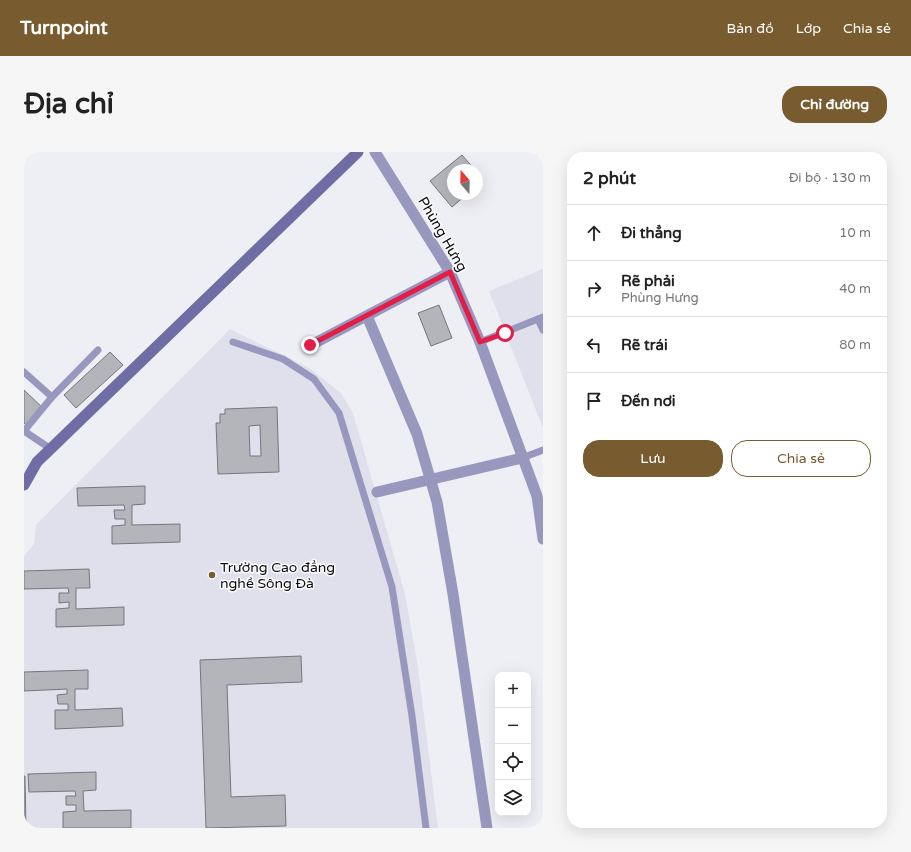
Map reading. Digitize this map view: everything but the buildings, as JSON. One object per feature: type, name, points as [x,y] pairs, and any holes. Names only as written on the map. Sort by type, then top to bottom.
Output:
[{"type":"main road","points":[[24,485],[37,462],[358,152]]},
{"type":"main road","points":[[24,466],[37,462]]},
{"type":"street","name":"Phùng Hưng","points":[[375,152],[450,272],[480,342],[537,496],[543,539]]},
{"type":"street","points":[[310,345],[450,272]]},
{"type":"street","points":[[367,316],[417,434],[437,502],[453,594],[486,828]]},
{"type":"street","points":[[377,492],[522,458]]},
{"type":"lane","points":[[480,342],[541,318],[543,330]]},
{"type":"lane","points":[[232,342],[283,359],[314,379],[339,413],[392,588],[412,716],[426,828]]},
{"type":"lane","points":[[52,449],[24,431],[52,397],[98,350]]},
{"type":"lane","points":[[24,372],[52,397]]},
{"type":"lane","points":[[522,458],[543,450]]},
{"type":"shaded area","points":[[543,269],[543,428],[489,291]]},
{"type":"shaded area","name":"Trường Cao đẳng nghề Sông Đà","points":[[230,329],[309,368],[341,393],[353,413],[405,594],[418,667],[438,828],[24,828],[24,556],[34,544],[36,525]]},
{"type":"place","name":"Trường Cao đẳng nghề Sông Đà","points":[[212,575]]},
{"type":"route","points":[[310,345],[450,272],[480,342],[505,333]]}]
